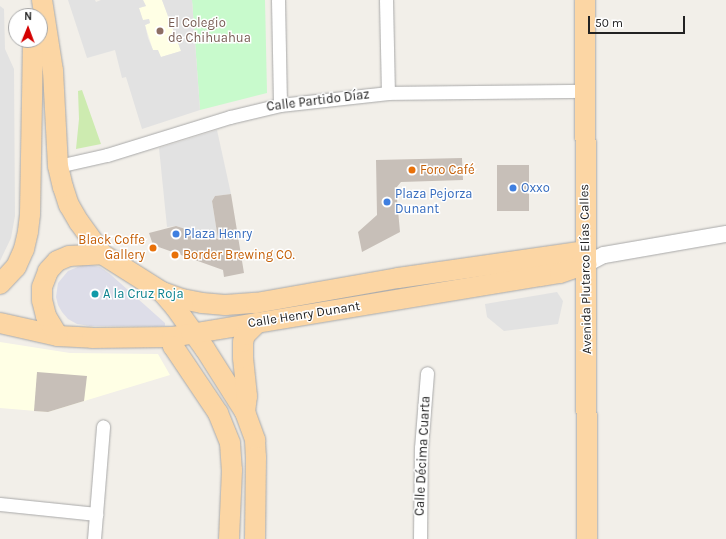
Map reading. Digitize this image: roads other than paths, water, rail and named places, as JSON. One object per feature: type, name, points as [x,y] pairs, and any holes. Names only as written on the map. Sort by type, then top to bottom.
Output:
[{"type":"main road","points":[[42,0],[53,70],[58,166],[69,205],[79,222],[102,254],[162,292],[194,333],[245,412],[255,440],[255,539]]},
{"type":"main road","name":"Avenida Plutarco Elías Calles","points":[[585,0],[586,91],[592,257],[588,286],[587,539]]},
{"type":"main road","points":[[0,284],[16,267],[24,249],[30,214],[33,48]]},
{"type":"main road","points":[[58,336],[46,316],[42,300],[42,286],[48,271],[57,261],[69,256],[102,254]]},
{"type":"main road","name":"Calle Henry Dunant","points":[[162,292],[182,299],[225,305],[256,303],[398,278],[592,257]]},
{"type":"main road","name":"Calle Henry Dunant","points":[[0,323],[58,336],[92,338],[172,337],[560,273],[592,257]]},
{"type":"main road","points":[[245,412],[247,396],[243,342],[245,335],[257,323]]},
{"type":"main road","points":[[172,337],[172,346],[218,413],[230,443],[232,470],[229,539]]},
{"type":"street","points":[[278,0],[280,105]]},
{"type":"street","points":[[386,0],[388,93]]},
{"type":"street","name":"Calle Partido Díaz","points":[[58,166],[107,155],[224,119],[280,105],[388,93],[586,91]]},
{"type":"street","name":"Calle Henry Dunant","points":[[592,257],[726,234]]},
{"type":"street","name":"Calle Décima Cuarta","points":[[420,539],[421,448],[427,373]]},
{"type":"street","points":[[94,539],[103,426]]},
{"type":"street","points":[[0,504],[96,514]]},
{"type":"place","name":"El Colegio de Chihuahua","points":[[160,31]]},
{"type":"place","name":"Foro Café","points":[[412,170]]},
{"type":"place","name":"Oxxo","points":[[513,188]]},
{"type":"place","name":"Plaza Pejorza Dunant","points":[[387,202]]},
{"type":"place","name":"Plaza Henry","points":[[176,234]]},
{"type":"place","name":"Black Coffe Gallery","points":[[153,248]]},
{"type":"place","name":"Border Brewing CO.","points":[[175,255]]},
{"type":"place","name":"A la Cruz Roja","points":[[95,294]]}]
